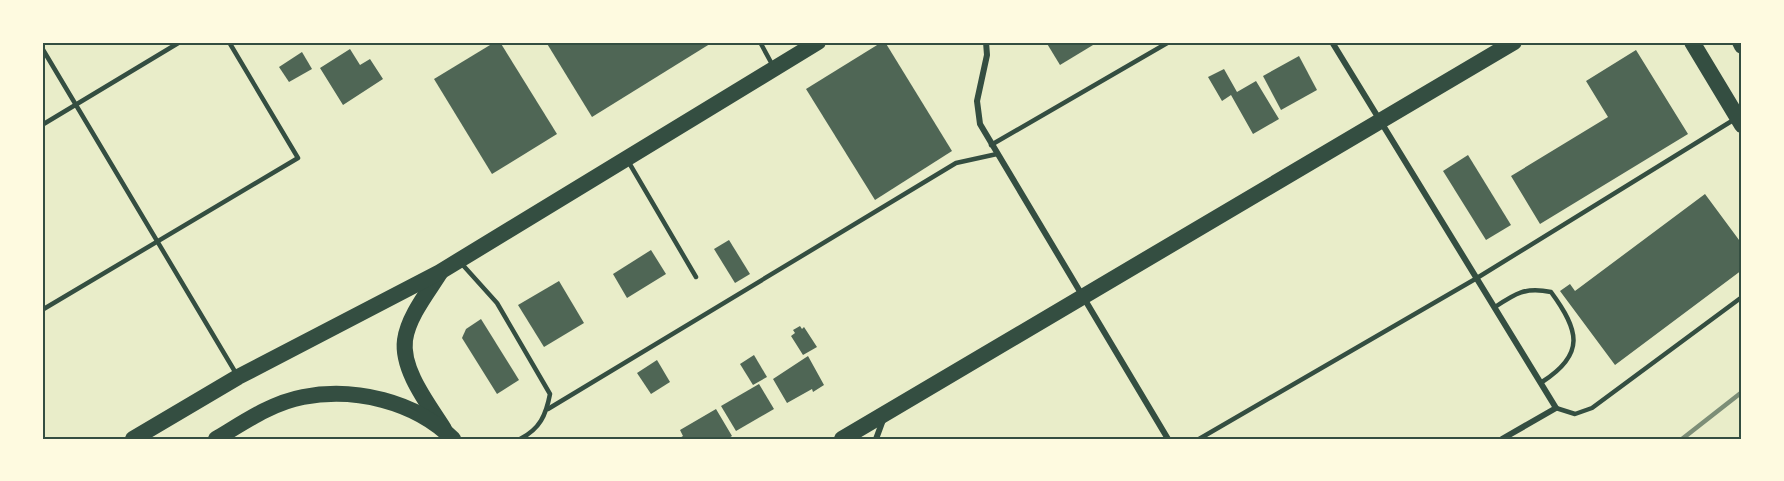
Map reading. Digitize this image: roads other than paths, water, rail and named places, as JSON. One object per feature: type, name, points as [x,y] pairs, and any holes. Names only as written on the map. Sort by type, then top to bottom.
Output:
[{"type":"highway","points":[[133,439],[238,378],[459,261],[818,42]]},
{"type":"highway","points":[[842,439],[1514,42]]},
{"type":"highway","points":[[1692,42],[1740,121]]},
{"type":"highway","points":[[440,272],[412,320],[405,340],[408,363],[416,385],[449,436]]},
{"type":"highway","points":[[216,439],[263,411],[302,398],[342,393],[367,396],[394,404],[417,415],[449,436]]},
{"type":"street","points":[[986,42],[987,56],[977,101],[980,124],[1168,439]]},
{"type":"street","points":[[1332,42],[1556,408],[1502,439]]},
{"type":"street","points":[[876,439],[885,413]]},
{"type":"lane","points":[[42,125],[180,42]]},
{"type":"lane","points":[[42,310],[298,158],[229,42]]},
{"type":"lane","points":[[760,42],[774,69]]},
{"type":"lane","points":[[991,145],[1169,42]]},
{"type":"lane","points":[[42,48],[238,378]]},
{"type":"lane","points":[[1199,439],[1477,278],[1740,121]]},
{"type":"lane","points":[[548,408],[956,163],[997,154]]},
{"type":"lane","points":[[626,159],[696,277]]},
{"type":"lane","points":[[459,261],[497,303],[550,394],[547,413],[531,434],[520,439]]},
{"type":"lane","points":[[1495,307],[1518,292],[1535,289],[1551,292],[1562,307],[1571,325],[1575,346],[1566,362],[1542,382]]},
{"type":"lane","points":[[1556,408],[1575,414],[1592,408],[1742,297]]},
{"type":"railway","points":[[1682,439],[1742,392]]}]
